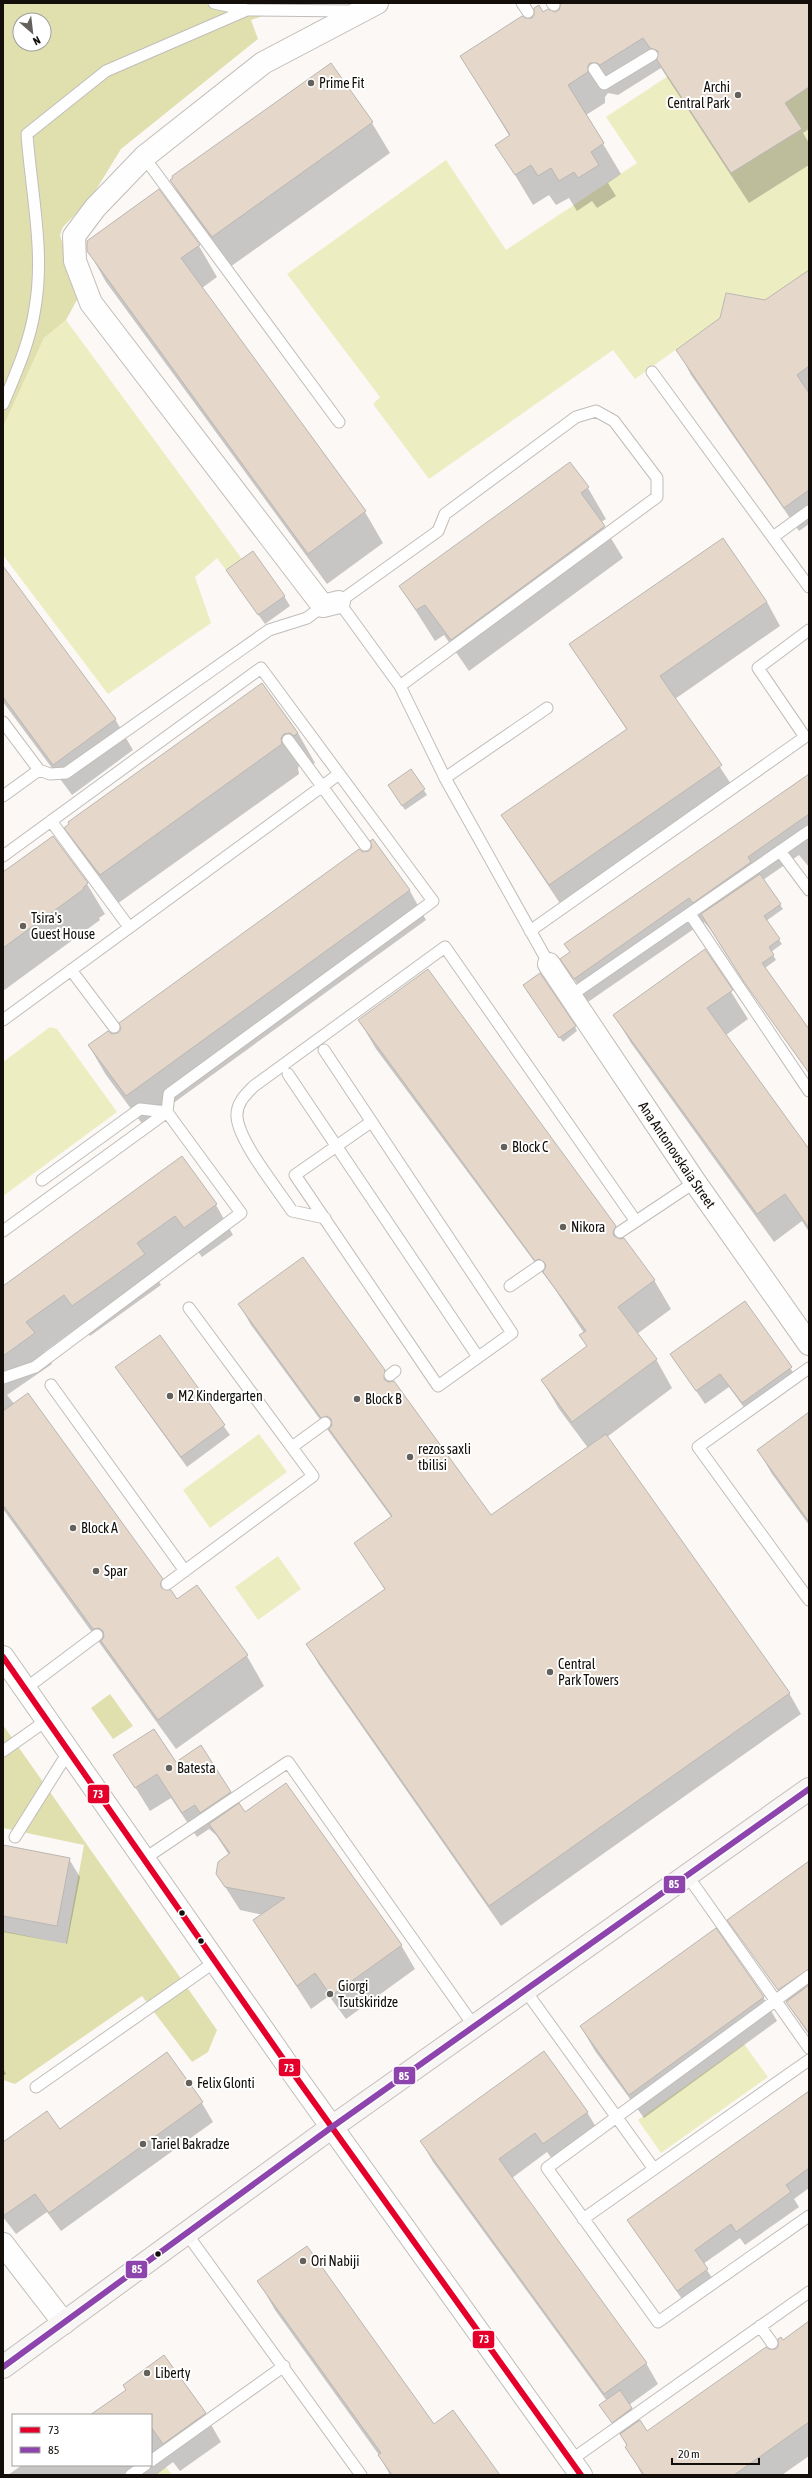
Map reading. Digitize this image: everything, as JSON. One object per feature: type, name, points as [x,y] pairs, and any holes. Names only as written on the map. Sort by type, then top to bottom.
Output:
[{"type":"main road","points":[[3,2367],[332,2127],[809,1789]]},
{"type":"street","points":[[331,604],[91,302],[75,261],[74,236],[95,208],[144,157],[263,63],[370,7]]},
{"type":"street","name":"Ana Antonovskaia Street","points":[[549,964],[695,1182],[805,1329]]},
{"type":"street","points":[[3,1657],[474,2329],[576,2468]]},
{"type":"street","points":[[3,2244],[64,2323]]},
{"type":"lane","points":[[214,3],[247,10],[370,7]]},
{"type":"lane","points":[[3,404],[23,356],[35,308],[38,269],[27,134],[106,71],[247,10]]},
{"type":"lane","points":[[594,68],[604,84],[652,55]]},
{"type":"lane","points":[[144,157],[338,422]]},
{"type":"lane","points":[[652,372],[809,587]]},
{"type":"lane","points":[[3,722],[39,770],[50,774],[66,773],[269,630],[307,618],[331,604],[438,531],[445,514],[576,417],[596,411],[614,421],[657,478],[657,497],[647,506],[400,686]]},
{"type":"lane","points":[[773,536],[809,511]]},
{"type":"lane","points":[[331,604],[400,686],[445,778],[549,964]]},
{"type":"lane","points":[[530,931],[805,738],[758,668],[809,630]]},
{"type":"lane","points":[[3,856],[261,668],[433,901],[169,1094],[167,1112],[241,1213],[35,1367],[3,1378]]},
{"type":"lane","points":[[445,778],[547,708]]},
{"type":"lane","points":[[288,740],[365,845]]},
{"type":"lane","points":[[3,796],[39,770]]},
{"type":"lane","points":[[3,1020],[339,774]]},
{"type":"lane","points":[[51,821],[129,927]]},
{"type":"lane","points":[[570,996],[809,831]]},
{"type":"lane","points":[[780,851],[809,890]]},
{"type":"lane","points":[[690,914],[809,1091]]},
{"type":"lane","points":[[325,1218],[292,1211],[242,1136],[237,1116],[241,1100],[254,1086],[388,993],[445,947],[635,1220]]},
{"type":"lane","points":[[71,970],[114,1027]]},
{"type":"lane","points":[[324,1050],[512,1334],[438,1386],[295,1175],[371,1122]]},
{"type":"lane","points":[[288,1074],[478,1357]]},
{"type":"lane","points":[[42,1180],[140,1109],[167,1112]]},
{"type":"lane","points":[[3,1231],[167,1112]]},
{"type":"lane","points":[[620,1232],[635,1220],[695,1182]]},
{"type":"lane","points":[[510,1286],[539,1266]]},
{"type":"lane","points":[[167,1584],[313,1476],[189,1308]]},
{"type":"lane","points":[[809,1368],[698,1447],[809,1600]]},
{"type":"lane","points":[[51,1385],[185,1571]]},
{"type":"lane","points":[[292,1448],[325,1423]]},
{"type":"lane","points":[[25,1689],[97,1635]]},
{"type":"lane","points":[[3,1751],[47,1720]]},
{"type":"lane","points":[[15,1837],[69,1751]]},
{"type":"lane","points":[[144,1859],[288,1762],[474,2026]]},
{"type":"lane","points":[[686,1875],[809,2048]]},
{"type":"lane","points":[[36,2087],[216,1961]]},
{"type":"lane","points":[[809,1976],[547,2168],[658,2322],[809,2216]]},
{"type":"lane","points":[[525,1990],[654,2169]]},
{"type":"lane","points":[[584,2219],[809,2060]]},
{"type":"lane","points":[[186,2234],[284,2366],[361,2475]]},
{"type":"lane","points":[[576,2468],[760,2326],[809,2292]]},
{"type":"lane","points":[[760,2326],[772,2343]]},
{"type":"lane","points":[[152,2460],[284,2366]]},
{"type":"lane","points":[[131,2475],[144,2466]]},
{"type":"green space","points":[[3,3],[300,3],[251,20],[258,39],[121,149],[91,198],[63,227],[60,235],[79,296],[66,320],[44,338],[3,427]]},
{"type":"green space","points":[[668,76],[731,173],[801,129],[785,103],[809,87],[809,270],[765,300],[726,293],[720,318],[635,379],[613,350],[429,479],[373,404],[380,397],[287,274],[446,160],[506,250],[637,163],[606,117]]},
{"type":"green space","points":[[66,320],[242,559],[226,570],[217,558],[195,577],[211,623],[108,694],[3,555],[3,427],[44,338]]},
{"type":"green space","points":[[50,1027],[57,1029],[117,1112],[3,1196],[3,1062]]},
{"type":"green space","points":[[259,1434],[287,1472],[210,1528],[183,1490]]},
{"type":"green space","points":[[278,1556],[301,1589],[258,1620],[235,1587]]},
{"type":"green space","points":[[110,1694],[133,1726],[113,1739],[91,1708]]},
{"type":"green space","points":[[3,1725],[217,2030],[208,2052],[192,2062],[142,1996],[15,2084],[3,2080],[3,1931],[66,1944],[84,1845],[3,1828]]},
{"type":"green space","points":[[744,2044],[768,2077],[661,2153],[638,2120]]},
{"type":"green space","points":[[166,2467],[172,2475],[155,2475]]},
{"type":"building","points":[[561,3],[809,3],[809,87],[785,103],[802,129],[731,173],[657,60],[658,51],[650,48],[643,38],[600,65],[597,63],[590,63],[588,66],[588,72],[568,85],[604,143],[591,152],[599,165],[578,178],[574,172],[559,181],[551,168],[538,176],[531,165],[515,175],[495,145],[510,135],[460,56],[522,16],[525,18],[532,18],[534,15],[534,8],[539,5],[543,12],[548,9],[555,12],[559,10]]},
{"type":"building","points":[[331,63],[373,122],[212,237],[170,180],[173,178],[172,176]]},
{"type":"building","points":[[159,189],[200,245],[181,258],[366,511],[308,554],[87,251],[87,241]]},
{"type":"building","points":[[809,270],[809,366],[797,375],[809,393],[809,490],[784,508],[676,350],[720,318],[726,293],[765,300]]},
{"type":"building","points":[[570,462],[589,487],[581,493],[605,526],[451,640],[425,605],[416,610],[399,586]]},
{"type":"building","points":[[723,538],[767,602],[660,676],[722,765],[549,885],[501,815],[627,729],[569,644]]},
{"type":"building","points":[[253,551],[285,596],[258,615],[226,570]]},
{"type":"building","points":[[3,566],[116,719],[53,765],[3,697]]},
{"type":"building","points":[[262,683],[298,733],[294,736],[290,733],[284,734],[281,738],[282,744],[100,875],[64,828],[69,824],[68,822]]},
{"type":"building","points":[[411,769],[425,789],[402,806],[388,785]]},
{"type":"building","points":[[809,774],[809,814],[748,857],[751,862],[693,903],[689,898],[574,979],[560,959],[570,952],[564,944]]},
{"type":"building","points":[[53,836],[88,883],[83,888],[84,889],[3,948],[3,872]]},
{"type":"building","points":[[373,839],[410,890],[126,1096],[88,1045],[108,1031],[112,1034],[118,1033],[121,1029],[119,1023],[359,849],[363,852],[369,851],[372,847],[370,841]]},
{"type":"building","points":[[760,874],[781,904],[764,916],[780,939],[769,947],[774,955],[762,963],[809,1029],[809,1073],[744,982],[701,914]]},
{"type":"building","points":[[705,949],[733,990],[707,1008],[809,1149],[809,1228],[785,1194],[757,1214],[613,1015]]},
{"type":"building","name":"Block C","points":[[428,969],[616,1226],[613,1232],[614,1236],[620,1239],[624,1238],[655,1280],[618,1307],[657,1359],[572,1422],[541,1380],[587,1346],[579,1335],[586,1331],[543,1272],[546,1266],[544,1262],[539,1259],[535,1261],[358,1020]]},
{"type":"building","points":[[540,973],[576,1026],[559,1038],[523,985]]},
{"type":"building","points":[[182,1156],[217,1204],[184,1228],[175,1216],[137,1243],[145,1254],[106,1282],[72,1306],[64,1295],[26,1322],[35,1333],[3,1356],[3,1286]]},
{"type":"building","name":"Central Park Towers","points":[[303,1257],[385,1370],[384,1379],[388,1382],[394,1381],[491,1515],[606,1434],[790,1693],[489,1906],[306,1644],[385,1589],[354,1543],[392,1516],[329,1429],[332,1425],[331,1419],[327,1416],[321,1418],[238,1304]]},
{"type":"building","points":[[745,1301],[792,1367],[742,1403],[720,1374],[696,1391],[670,1354]]},
{"type":"building","name":"M2 Kindergarten","points":[[160,1335],[225,1425],[181,1457],[115,1367]]},
{"type":"building","name":"Block A","points":[[28,1393],[163,1579],[160,1584],[162,1588],[171,1590],[177,1599],[197,1585],[248,1655],[158,1720],[101,1641],[104,1637],[103,1631],[99,1628],[93,1629],[3,1505],[3,1411]]},
{"type":"building","points":[[809,1412],[809,1522],[757,1450]]},
{"type":"building","name":"Batesta","points":[[154,1729],[176,1762],[201,1745],[231,1792],[200,1813],[195,1805],[182,1813],[157,1774],[135,1788],[113,1755]]},
{"type":"building","points":[[286,1783],[402,1945],[331,1996],[315,1973],[297,1986],[253,1920],[285,1898],[225,1887],[216,1874],[218,1862],[230,1853],[209,1824],[239,1803],[245,1812]]},
{"type":"building","points":[[3,1845],[70,1858],[57,1926],[3,1916]]},
{"type":"building","points":[[809,1861],[809,1969],[778,1990],[727,1920]]},
{"type":"building","points":[[716,1928],[764,1997],[629,2095],[580,2026]]},
{"type":"building","points":[[809,1985],[809,2033],[786,2002]]},
{"type":"building","points":[[544,2051],[588,2112],[543,2144],[535,2133],[499,2159],[647,2363],[604,2394],[420,2141]]},
{"type":"building","points":[[167,2052],[203,2102],[49,2213],[35,2194],[3,2216],[3,2142],[47,2111],[60,2129]]},
{"type":"building","points":[[809,2091],[809,2168],[786,2185],[791,2192],[736,2232],[731,2224],[695,2250],[708,2269],[677,2291],[627,2220]]},
{"type":"building","points":[[307,2246],[434,2424],[453,2410],[500,2475],[392,2475],[378,2455],[381,2453],[257,2281]]},
{"type":"building","points":[[809,2321],[809,2422],[734,2475],[644,2475],[625,2447],[627,2445],[620,2434],[640,2420],[647,2431],[766,2347],[769,2349],[776,2349],[778,2346],[778,2339],[781,2337],[783,2340]]},
{"type":"building","points":[[164,2355],[206,2413],[163,2444],[152,2428],[152,2414],[91,2414],[126,2390],[123,2385]]},
{"type":"building","points":[[620,2390],[632,2408],[612,2423],[599,2405]]},
{"type":"transit line","name":"73","points":[[3,1657],[293,2073],[581,2475]]},
{"type":"transit line","name":"85","points":[[3,2367],[332,2127],[809,1789]]},
{"type":"place","name":"Prime Fit","points":[[311,83]]},
{"type":"place","name":"Archi Central Park","points":[[738,95]]},
{"type":"place","name":"Tsira's Guest House","points":[[23,926]]},
{"type":"place","name":"Block C","points":[[504,1147]]},
{"type":"place","name":"Nikora","points":[[563,1227]]},
{"type":"place","name":"M2 Kindergarten","points":[[170,1396]]},
{"type":"place","name":"Block B","points":[[357,1399]]},
{"type":"place","name":"rezos saxli tbilisi","points":[[410,1457]]},
{"type":"place","name":"Block A","points":[[73,1528]]},
{"type":"place","name":"Spar","points":[[96,1571]]},
{"type":"place","name":"Central Park Towers","points":[[550,1672]]},
{"type":"place","name":"Batesta","points":[[169,1768]]},
{"type":"place","name":"Giorgi Tsutskiridze","points":[[330,1994]]},
{"type":"place","name":"Felix Glonti","points":[[189,2083]]},
{"type":"place","name":"Tariel Bakradze","points":[[143,2144]]},
{"type":"place","name":"Ori Nabiji","points":[[303,2261]]},
{"type":"place","name":"Liberty","points":[[147,2373]]}]
